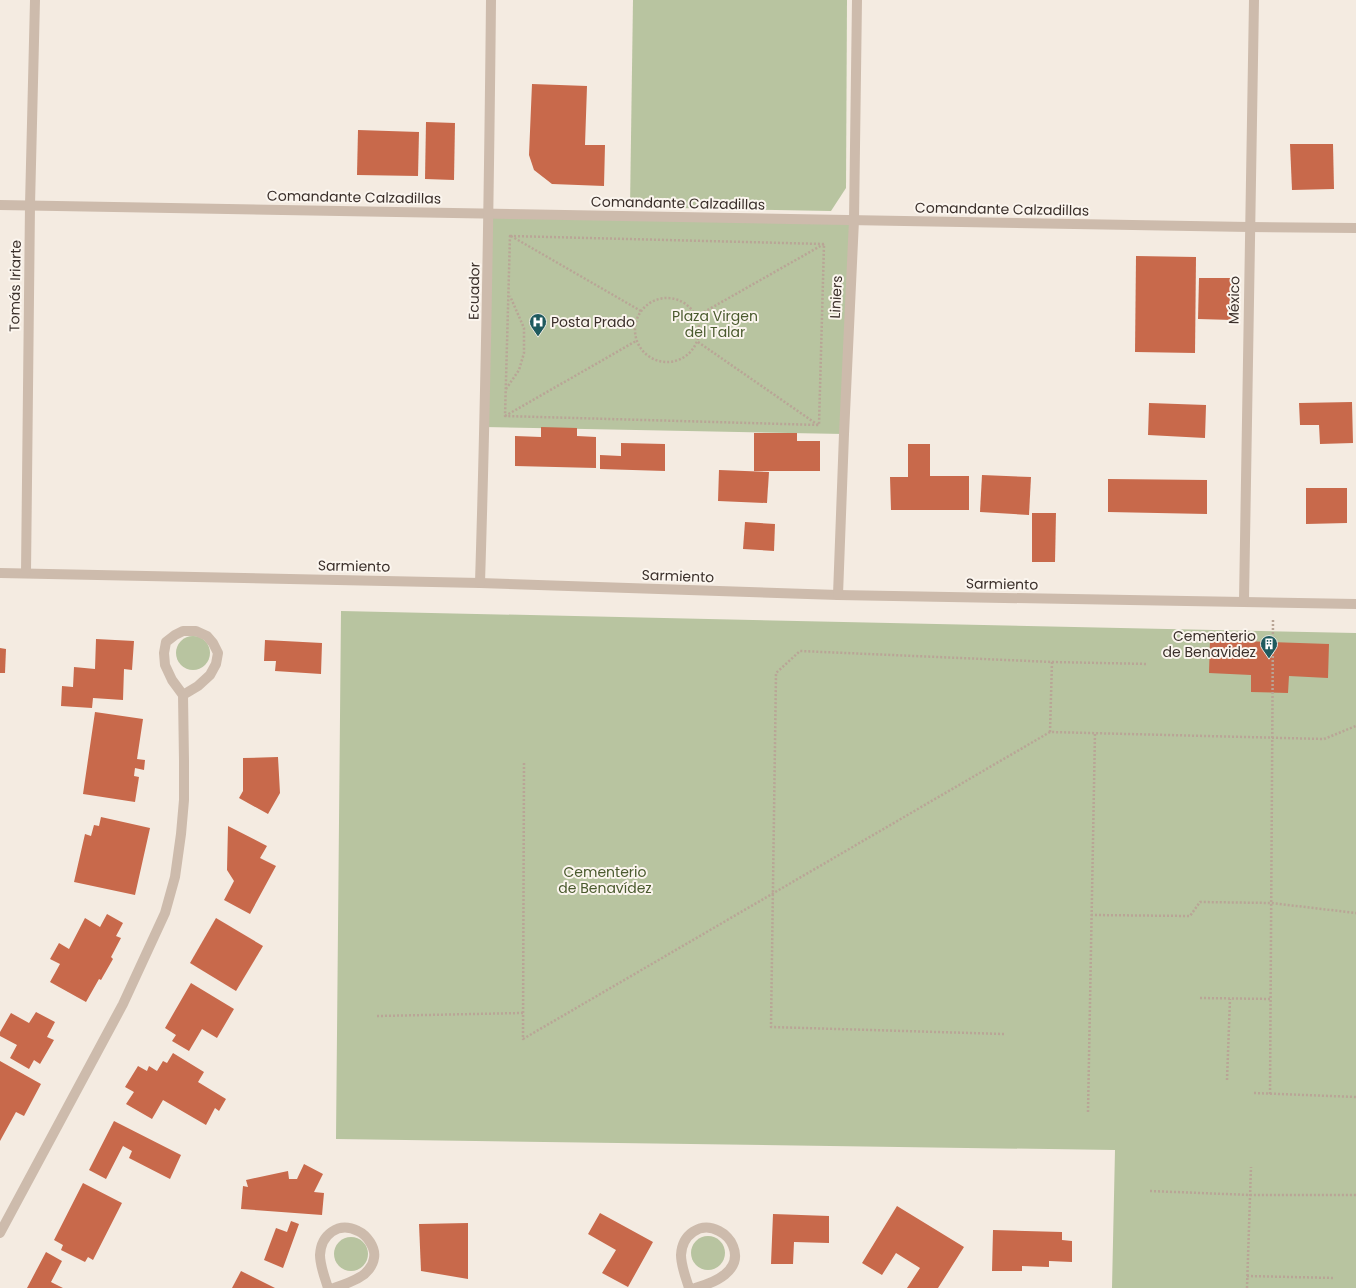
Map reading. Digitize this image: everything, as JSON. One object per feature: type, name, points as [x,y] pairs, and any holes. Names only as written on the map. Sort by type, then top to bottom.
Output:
[{"type":"street","name":"Tomás Iriarte","points":[[26,573],[30,205],[35,0]]},
{"type":"street","name":"Ecuador","points":[[480,583],[485,427],[491,0]]},
{"type":"street","name":"Liniers","points":[[838,595],[854,220],[857,0]]},
{"type":"street","name":"México","points":[[1244,601],[1249,227],[1254,0]]},
{"type":"street","name":"Comandante Calzadillas","points":[[0,205],[1356,228]]},
{"type":"street","name":"Sarmiento","points":[[0,573],[480,583],[838,595],[1356,604]]},
{"type":"street","points":[[0,1233],[123,1004],[165,913],[175,877],[184,800],[183,696],[172,680],[165,665],[164,653],[166,642],[174,635],[183,630],[196,631],[207,636],[213,643],[218,653],[216,664],[210,675],[198,686],[183,696]]},
{"type":"street","points":[[328,1288],[320,1256],[321,1244],[327,1234],[337,1229],[347,1227],[358,1231],[368,1239],[372,1247],[374,1258],[370,1268],[360,1277],[334,1288]]},
{"type":"street","points":[[689,1288],[681,1256],[683,1244],[689,1234],[699,1229],[708,1228],[720,1231],[729,1239],[734,1248],[735,1258],[731,1269],[722,1277],[708,1284],[695,1288]]},
{"type":"path","points":[[510,236],[824,244]]},
{"type":"path","points":[[505,416],[510,236]]},
{"type":"path","points":[[510,236],[641,311]]},
{"type":"path","points":[[697,316],[824,244]]},
{"type":"path","points":[[819,425],[824,244]]},
{"type":"path","points":[[506,390],[519,370],[524,353],[524,328],[509,294]]},
{"type":"path","points":[[670,297],[681,300],[690,307],[697,316],[700,329],[698,342],[692,351],[683,358],[673,362],[661,362],[651,358],[642,351],[637,341],[635,326],[641,311],[649,303],[659,298],[670,297]]},
{"type":"path","points":[[505,416],[637,341]]},
{"type":"path","points":[[698,342],[819,425]]},
{"type":"path","points":[[505,416],[819,425]]},
{"type":"path","points":[[1270,1094],[1273,602]]},
{"type":"path","points":[[1004,1034],[771,1027],[776,673],[800,651],[1052,662],[1148,664]]},
{"type":"path","points":[[1050,732],[1052,662]]},
{"type":"path","points":[[524,763],[522,1039],[1050,732],[1324,739],[1356,726]]},
{"type":"path","points":[[1088,1112],[1095,732]]},
{"type":"path","points":[[1091,915],[1190,916],[1200,902],[1271,903],[1356,913]]},
{"type":"path","points":[[1200,998],[1271,999]]},
{"type":"path","points":[[1227,1080],[1230,998]]},
{"type":"path","points":[[378,1016],[523,1013]]},
{"type":"path","points":[[1254,1093],[1356,1097]]},
{"type":"path","points":[[1247,1288],[1251,1166]]},
{"type":"path","points":[[1150,1191],[1250,1195],[1356,1194]]},
{"type":"path","points":[[1247,1276],[1335,1278]]},
{"type":"green space","points":[[633,0],[847,0],[846,188],[831,211],[630,207]]},
{"type":"green space","name":"Plaza Virgen del Talar","points":[[489,213],[854,220],[844,434],[485,427]]},
{"type":"green space","name":"Cementerio de Benavídez","points":[[341,611],[1356,633],[1356,1288],[1112,1288],[1115,1150],[336,1139]]},
{"type":"green space","points":[[193,636],[205,641],[210,653],[205,665],[193,670],[181,665],[176,653],[181,641]]},
{"type":"green space","points":[[708,1236],[720,1241],[725,1253],[720,1265],[708,1270],[696,1265],[691,1253],[696,1241]]},
{"type":"green space","points":[[351,1237],[363,1242],[368,1254],[363,1266],[351,1271],[339,1266],[334,1254],[339,1242]]},
{"type":"building","points":[[532,84],[587,86],[585,145],[605,145],[604,186],[552,184],[534,170],[529,155]]},
{"type":"building","points":[[426,122],[455,123],[454,180],[425,179]]},
{"type":"building","points":[[358,130],[419,132],[418,176],[357,175]]},
{"type":"building","points":[[1290,144],[1333,144],[1334,189],[1292,190]]},
{"type":"building","points":[[1136,256],[1196,257],[1195,353],[1135,352]]},
{"type":"building","points":[[1199,278],[1233,278],[1233,320],[1198,319]]},
{"type":"building","points":[[1352,402],[1353,443],[1320,444],[1319,425],[1300,425],[1299,403]]},
{"type":"building","points":[[1149,403],[1206,405],[1205,438],[1148,435]]},
{"type":"building","points":[[541,427],[577,428],[577,436],[596,437],[596,468],[515,466],[515,436],[541,437]]},
{"type":"building","points":[[754,433],[797,433],[797,441],[820,441],[820,471],[754,471]]},
{"type":"building","points":[[621,443],[665,444],[665,471],[600,469],[600,455],[621,456]]},
{"type":"building","points":[[908,444],[930,444],[930,476],[969,476],[969,510],[891,510],[890,477],[908,477]]},
{"type":"building","points":[[719,470],[769,472],[767,503],[718,501]]},
{"type":"building","points":[[982,475],[1031,477],[1029,515],[980,512]]},
{"type":"building","points":[[1108,479],[1207,480],[1207,514],[1108,512]]},
{"type":"building","points":[[1306,488],[1347,488],[1347,523],[1306,524]]},
{"type":"building","points":[[1032,513],[1056,513],[1055,562],[1032,562]]},
{"type":"building","points":[[745,522],[775,524],[774,551],[743,549]]},
{"type":"building","points":[[96,639],[134,641],[132,670],[124,669],[123,700],[93,698],[92,708],[61,706],[62,686],[73,687],[74,667],[95,669]]},
{"type":"building","points":[[265,640],[322,643],[321,674],[275,671],[276,661],[264,661]]},
{"type":"building","name":"Cementerio de Benavidez","points":[[1210,640],[1329,644],[1328,678],[1289,676],[1288,693],[1251,692],[1251,675],[1209,673]]},
{"type":"building","points":[[0,648],[6,649],[5,673],[0,673]]},
{"type":"building","points":[[95,712],[143,719],[137,759],[145,760],[144,770],[135,768],[134,776],[139,777],[135,802],[83,794]]},
{"type":"building","points":[[278,757],[280,793],[268,814],[239,798],[243,791],[243,758]]},
{"type":"building","points":[[101,817],[150,828],[135,895],[74,882],[85,834],[91,836],[94,825],[99,826]]},
{"type":"building","points":[[228,826],[267,846],[260,858],[276,866],[250,914],[224,900],[234,881],[227,870]]},
{"type":"building","points":[[107,914],[123,923],[116,936],[121,938],[111,957],[113,959],[101,980],[99,979],[86,1002],[50,982],[60,964],[50,959],[59,943],[69,949],[85,918],[100,927]]},
{"type":"building","points":[[216,918],[263,946],[236,991],[190,963]]},
{"type":"building","points":[[191,983],[234,1009],[217,1038],[202,1029],[189,1051],[172,1041],[176,1035],[165,1028]]},
{"type":"building","points":[[36,1012],[55,1022],[47,1037],[54,1040],[40,1064],[34,1060],[29,1069],[10,1058],[17,1045],[0,1036],[0,1032],[11,1013],[29,1023]]},
{"type":"building","points":[[173,1053],[204,1072],[198,1082],[226,1099],[219,1111],[215,1108],[206,1125],[163,1100],[152,1119],[126,1104],[134,1092],[125,1087],[138,1066],[147,1071],[149,1066],[157,1071],[163,1061],[167,1063]]},
{"type":"building","points":[[0,1061],[41,1084],[24,1116],[16,1112],[0,1141]]},
{"type":"building","points":[[114,1121],[181,1155],[170,1179],[129,1158],[132,1151],[123,1146],[106,1179],[89,1170]]},
{"type":"building","points":[[304,1164],[323,1174],[314,1192],[324,1193],[322,1215],[241,1209],[243,1186],[248,1187],[246,1180],[288,1171],[289,1179],[297,1179]]},
{"type":"building","points":[[83,1183],[122,1203],[93,1260],[88,1257],[85,1262],[61,1250],[63,1245],[54,1240]]},
{"type":"building","points":[[897,1206],[964,1247],[938,1288],[907,1288],[920,1268],[896,1253],[882,1275],[862,1263]]},
{"type":"building","points":[[600,1213],[653,1242],[628,1287],[602,1273],[616,1250],[588,1234]]},
{"type":"building","points":[[773,1214],[829,1216],[829,1243],[794,1242],[793,1264],[771,1264]]},
{"type":"building","points":[[291,1221],[299,1224],[283,1268],[264,1260],[276,1228],[287,1232]]},
{"type":"building","points":[[468,1223],[468,1279],[421,1271],[419,1224]]},
{"type":"building","points":[[993,1230],[1062,1232],[1062,1240],[1072,1241],[1072,1262],[1049,1261],[1049,1267],[1022,1266],[1022,1271],[992,1271]]},
{"type":"building","points":[[46,1252],[62,1261],[51,1282],[63,1288],[27,1288]]},
{"type":"building","points":[[241,1271],[275,1288],[232,1288]]},
{"type":"place","name":"Posta Prado","points":[[538,337]]},
{"type":"place","name":"Cementerio de Benavidez","points":[[1269,659]]}]
